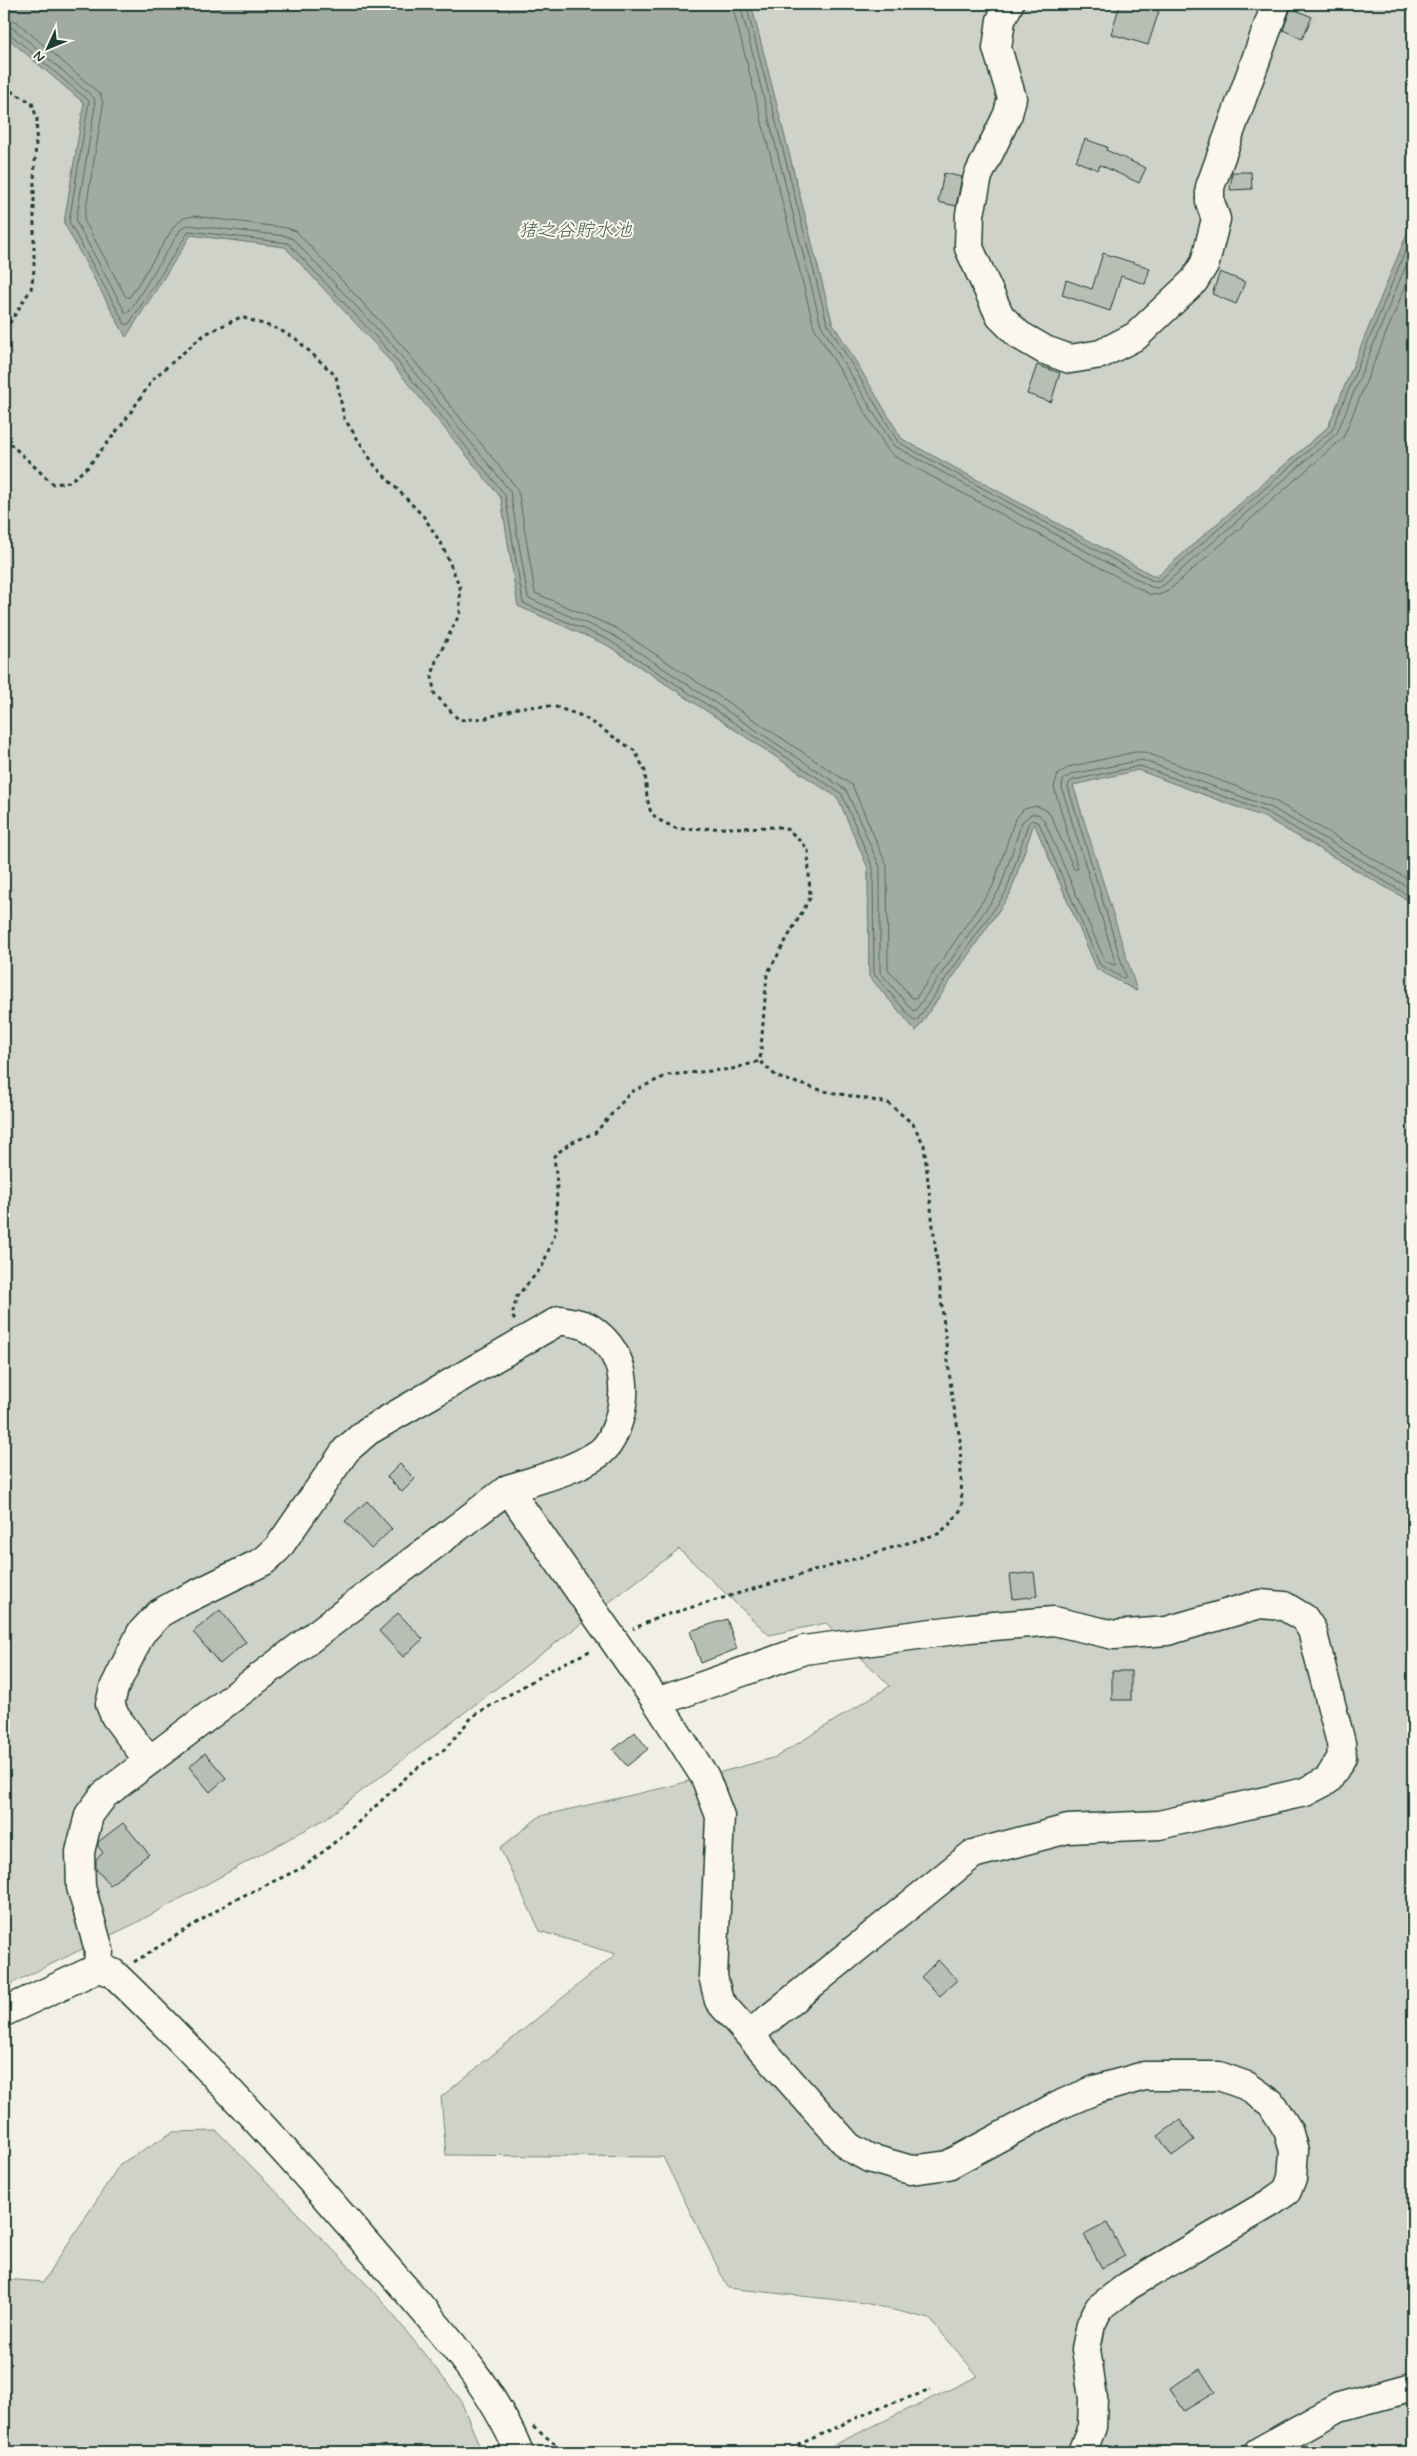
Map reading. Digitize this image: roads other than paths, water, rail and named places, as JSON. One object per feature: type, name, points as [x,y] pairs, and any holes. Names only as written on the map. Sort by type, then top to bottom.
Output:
[{"type":"street","points":[[1009,4],[1001,20],[997,48],[1012,98],[1008,114],[978,176],[970,214],[969,248],[1000,316],[1019,336],[1045,350],[1070,359],[1101,354],[1136,336],[1194,281],[1205,263],[1216,219],[1210,202],[1210,187],[1276,4]]},
{"type":"street","points":[[148,1760],[115,1716],[110,1704],[114,1688],[141,1633],[160,1613],[264,1561],[278,1548],[346,1450],[368,1431],[560,1320],[588,1326],[609,1344],[620,1366],[625,1398],[614,1435],[599,1453],[570,1468],[508,1489],[148,1760],[104,1795],[89,1815],[80,1852],[81,1887],[105,1970],[310,2177],[468,2364],[509,2428],[519,2452]]},
{"type":"street","points":[[508,1489],[657,1702],[705,1777],[720,1816],[713,1976],[719,2001],[849,2147],[869,2158],[912,2170],[948,2165],[1058,2106],[1095,2090],[1144,2076],[1220,2076],[1247,2086],[1271,2103],[1288,2130],[1294,2151],[1292,2178],[1287,2191],[1270,2203],[1128,2286],[1099,2308],[1091,2324],[1086,2349],[1093,2398],[1092,2427],[1082,2452]]},
{"type":"street","points":[[657,1702],[804,1650],[970,1628],[1054,1621],[1114,1635],[1167,1631],[1260,1604],[1284,1606],[1304,1618],[1312,1630],[1341,1743],[1342,1757],[1328,1780],[1304,1792],[1159,1825],[1068,1829],[973,1854],[750,2034]]},
{"type":"street","points":[[4,2012],[105,1970]]},
{"type":"street","points":[[1258,2452],[1339,2407],[1413,2387]]},
{"type":"water","name":"猪之谷貯水池","points":[[4,4],[751,4],[832,322],[902,439],[1156,577],[1328,427],[1413,219],[1413,903],[1266,818],[1138,770],[1073,785],[1137,991],[1097,969],[1034,823],[1010,894],[916,1031],[869,976],[868,868],[838,798],[607,645],[518,606],[501,498],[384,354],[285,247],[191,235],[126,337],[64,223],[84,103],[4,35]]}]
